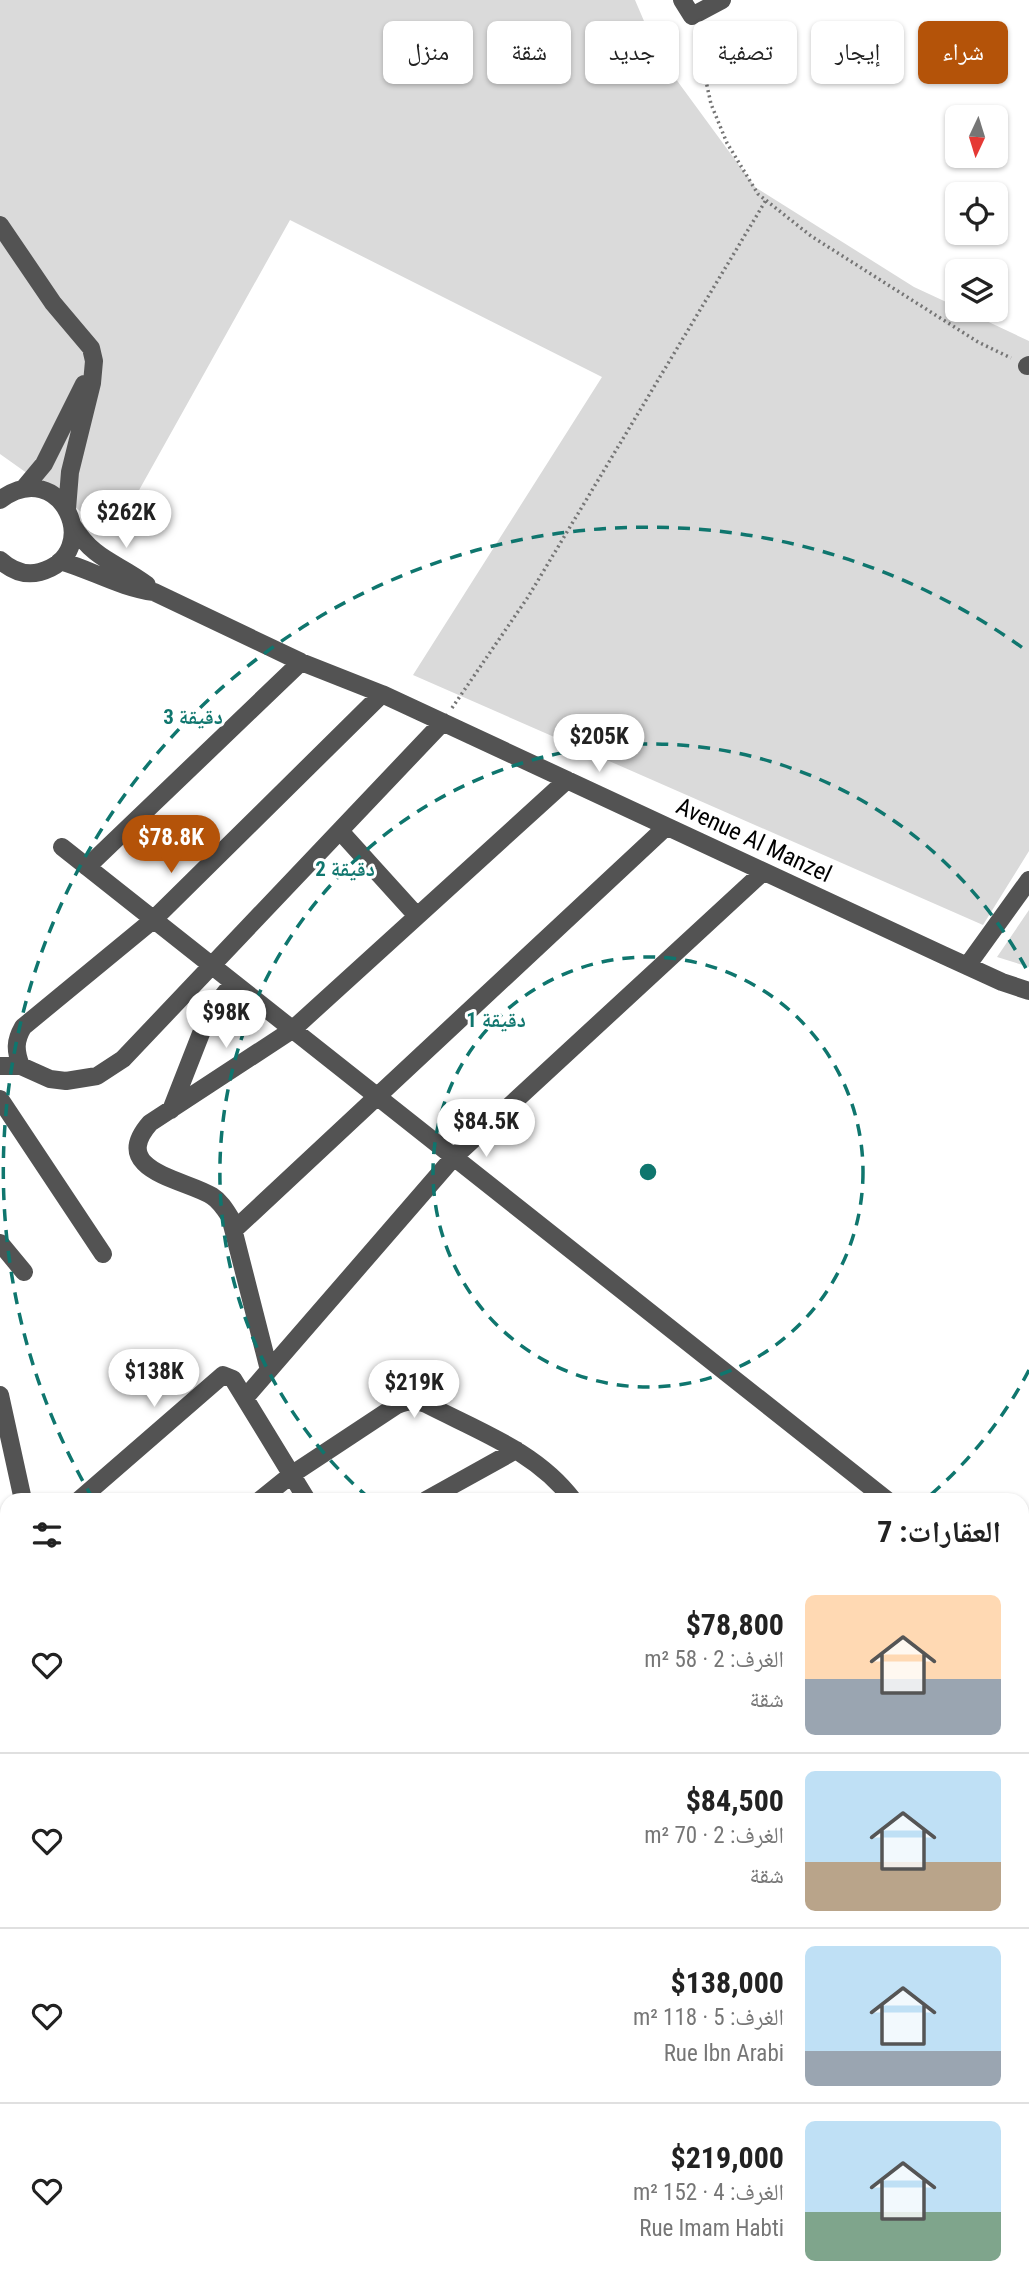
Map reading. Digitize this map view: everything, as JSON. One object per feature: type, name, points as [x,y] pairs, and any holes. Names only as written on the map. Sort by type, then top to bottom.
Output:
[{"type":"street","points":[[681,0],[692,16],[722,0]]},
{"type":"street","points":[[0,225],[53,303],[91,348],[94,361],[92,383],[70,472],[70,517],[73,536],[69,550],[49,569],[35,573],[21,572],[8,567],[0,560]]},
{"type":"street","points":[[0,500],[21,489],[35,477],[52,449],[94,361]]},
{"type":"street","name":"Avenue Al Manzel","points":[[0,481],[21,489],[49,492],[97,555],[139,579],[154,592],[301,662],[443,722],[967,966],[1029,991]]},
{"type":"street","name":"Avenue Al Manzel","points":[[60,561],[91,570],[135,589],[154,592]]},
{"type":"street","points":[[86,867],[301,662]]},
{"type":"street","points":[[22,1066],[16,1053],[17,1039],[23,1027],[153,920],[382,694]]},
{"type":"street","points":[[0,1066],[22,1066],[50,1079],[66,1081],[97,1076],[124,1059],[443,722]]},
{"type":"street","points":[[269,1370],[230,1217],[223,1205],[212,1196],[152,1171],[142,1161],[138,1148],[141,1134],[150,1123],[292,1030],[567,780]]},
{"type":"street","points":[[234,1230],[666,827]]},
{"type":"street","points":[[340,831],[417,916]]},
{"type":"street","points":[[62,847],[878,1493]]},
{"type":"street","points":[[245,1398],[453,1158],[763,872]]},
{"type":"street","points":[[967,966],[1029,880]]},
{"type":"street","points":[[171,1110],[200,1031],[214,1005],[233,984]]},
{"type":"street","points":[[0,1099],[103,1254]]},
{"type":"street","points":[[0,1242],[24,1272]]},
{"type":"street","points":[[87,1493],[220,1377],[231,1376],[303,1493]]},
{"type":"street","points":[[0,1395],[21,1493]]},
{"type":"street","points":[[269,1493],[291,1475],[397,1405],[408,1401],[419,1401],[516,1450],[543,1468],[566,1493]]},
{"type":"street","points":[[439,1493],[516,1450]]},
{"type":"path","points":[[692,16],[712,104],[719,123],[733,153],[758,194],[811,236],[978,342],[1028,366]]},
{"type":"path","points":[[443,722],[528,597],[766,201]]},
{"type":"shaded area","points":[[0,0],[635,0],[644,21],[585,21],[585,84],[679,83],[755,187],[914,287],[945,301],[945,322],[989,322],[1029,341],[1029,851],[983,925],[413,675],[602,377],[290,220],[114,535],[0,454]]},
{"type":"shaded area","points":[[1029,910],[1029,967],[997,957]]}]
